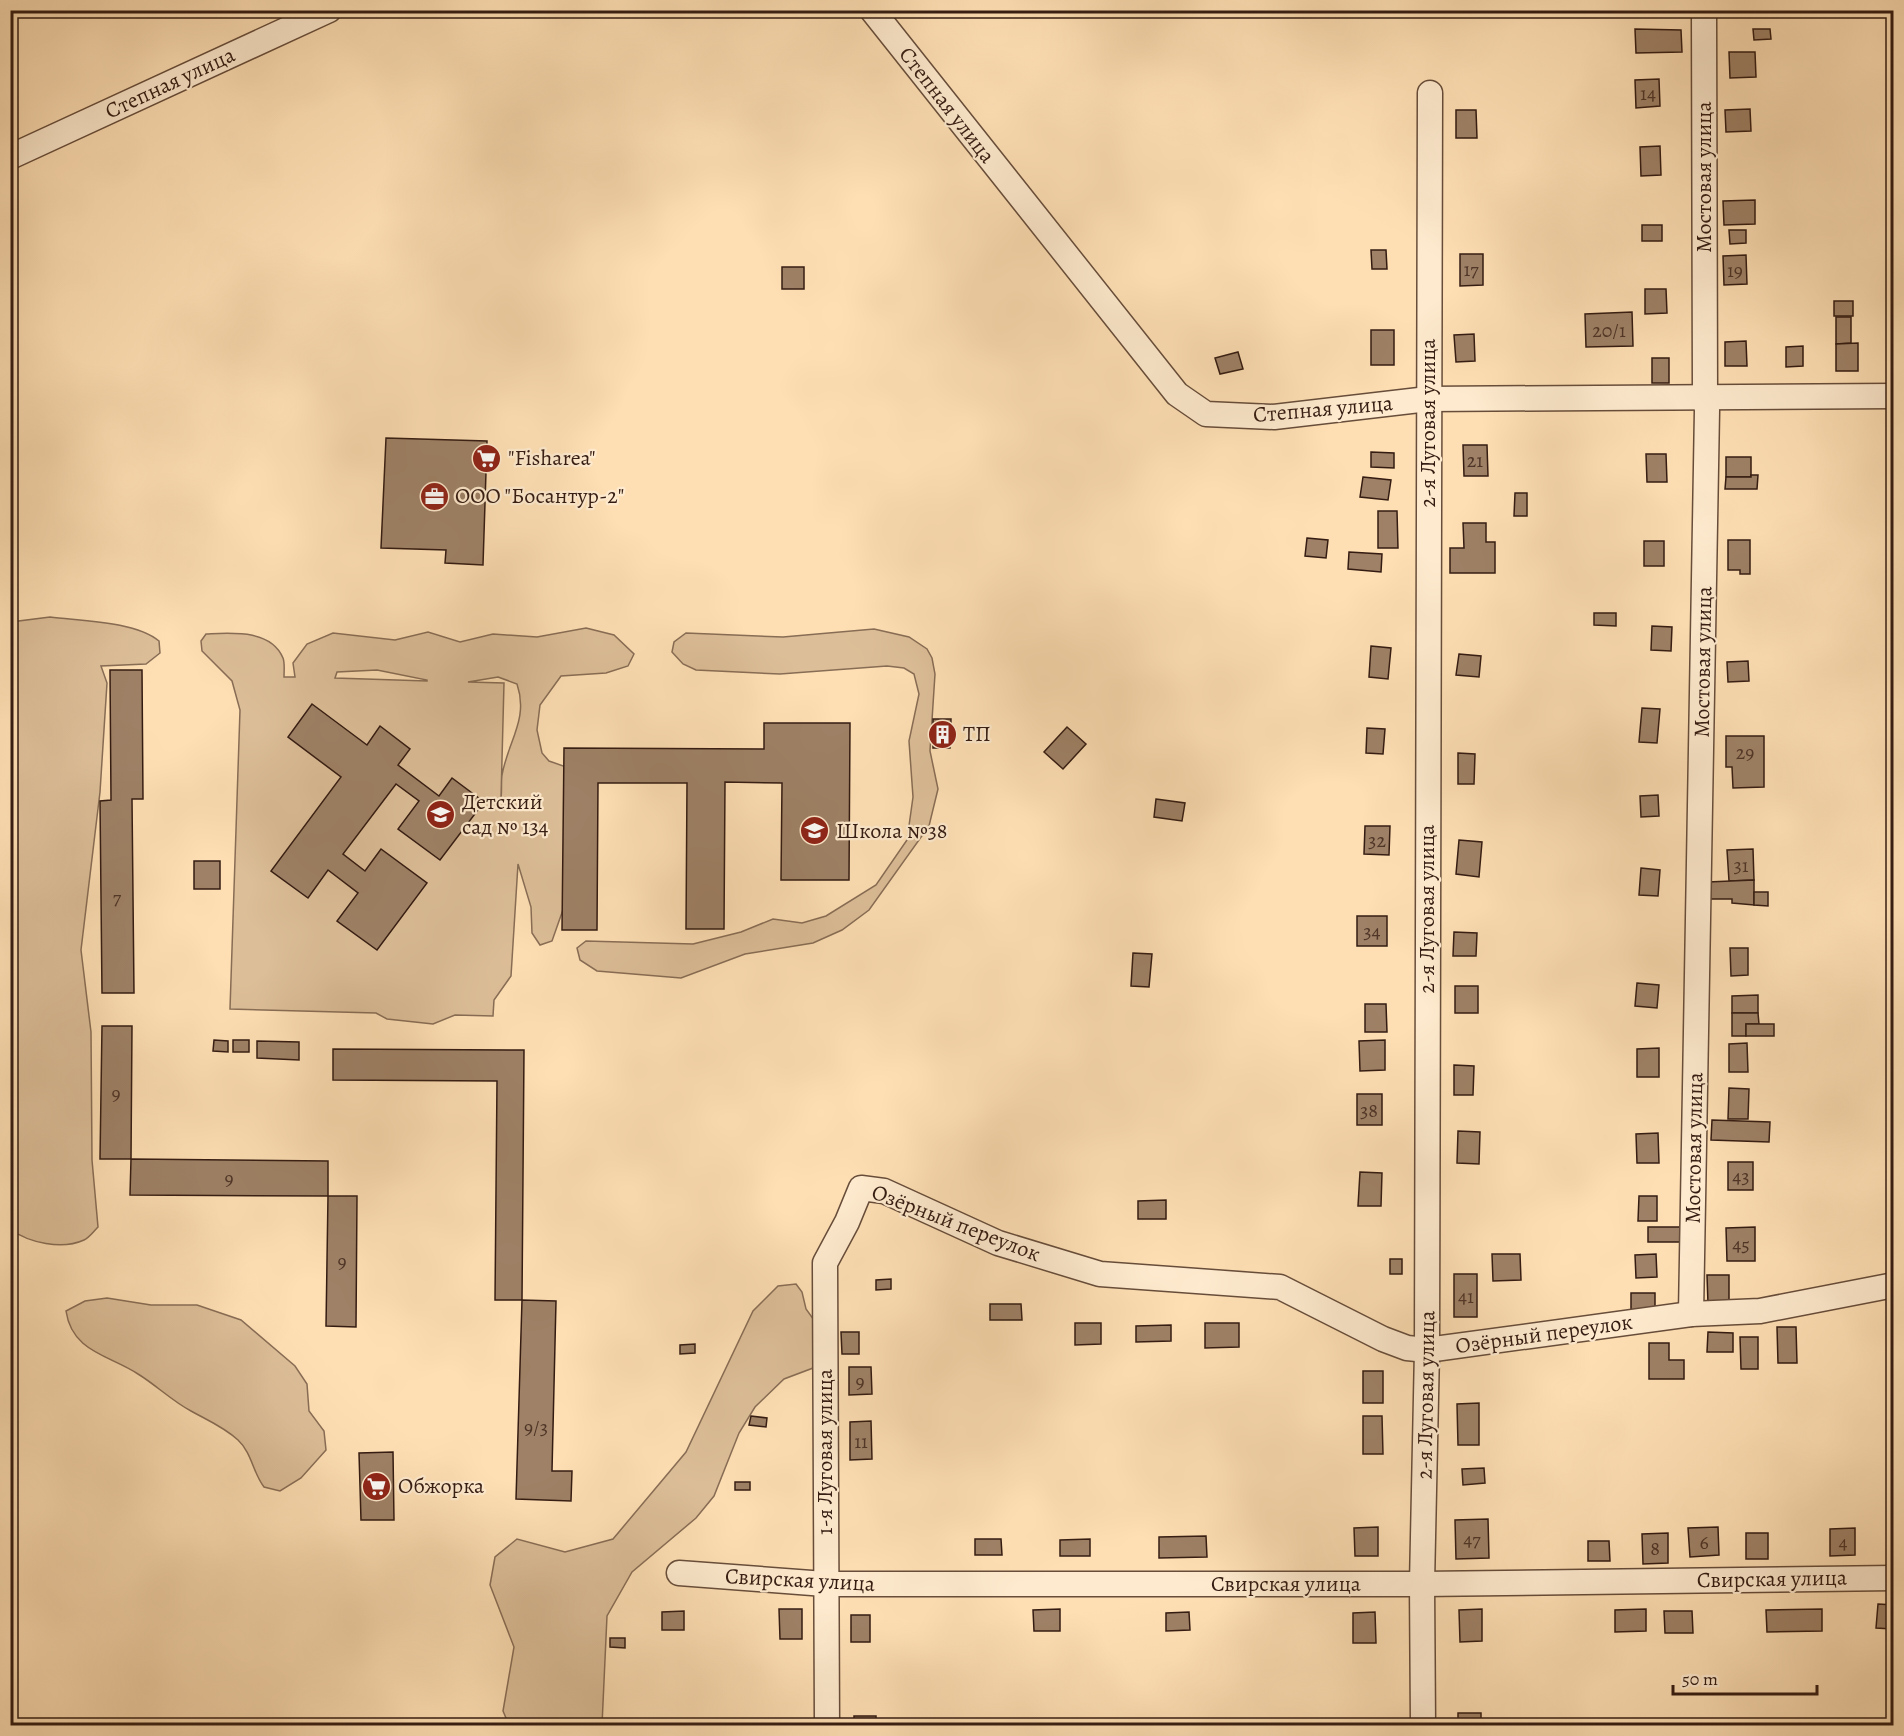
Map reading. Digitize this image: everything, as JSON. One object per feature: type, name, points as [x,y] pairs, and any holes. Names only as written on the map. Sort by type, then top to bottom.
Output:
[{"type":"street","name":"Степная улица","points":[[10,157],[329,10]]},
{"type":"street","name":"Степная улица","points":[[872,10],[1177,394],[1206,414],[1274,417],[1428,399],[1893,396]]},
{"type":"street","name":"Мостовая улица","points":[[1691,1314],[1707,434],[1704,10]]},
{"type":"street","name":"2-я Луговая улица","points":[[1423,1725],[1422,1584],[1427,1350],[1430,93]]},
{"type":"street","name":"Озёрный переулок","points":[[861,1188],[884,1191],[998,1243],[1100,1274],[1280,1287],[1383,1339],[1407,1347],[1427,1350],[1691,1314],[1760,1311],[1893,1286]]},
{"type":"street","name":"1-я Луговая улица","points":[[828,1725],[825,1584],[825,1263],[847,1222],[861,1188]]},
{"type":"street","name":"Свирская улица","points":[[679,1573],[825,1584],[1422,1584],[1893,1578]]},
{"type":"shaded area","points":[[50,617],[107,623],[136,629],[159,641],[160,653],[146,664],[101,666],[107,683],[100,792],[81,950],[91,1032],[92,1160],[98,1227],[86,1239],[56,1245],[26,1238],[10,1229],[11,622]]},
{"type":"shaded area","points":[[586,628],[614,635],[634,654],[628,666],[606,673],[561,676],[540,705],[537,730],[542,753],[549,761],[569,768],[565,904],[552,941],[540,945],[532,933],[531,907],[518,864],[511,976],[494,1000],[493,1016],[455,1015],[433,1024],[387,1019],[376,1013],[230,1009],[240,710],[232,681],[202,651],[201,641],[206,634],[227,633],[260,637],[277,649],[283,658],[284,677],[295,677],[293,663],[307,644],[333,633],[395,640],[428,632],[460,642],[493,634],[537,637]],"holes":[[[377,670],[427,680],[427,681],[335,678],[337,672]],[[498,677],[517,684],[521,708],[502,775],[501,798],[504,683],[468,682]]]},
{"type":"shaded area","points":[[874,629],[909,637],[927,649],[932,658],[935,674],[930,751],[938,789],[929,826],[869,910],[842,930],[813,943],[745,954],[681,978],[597,971],[580,960],[577,948],[586,941],[693,944],[741,932],[773,919],[802,923],[826,916],[876,885],[907,840],[913,797],[909,741],[919,694],[914,674],[904,668],[887,666],[780,674],[696,670],[683,664],[672,652],[674,642],[686,633],[783,637]]},
{"type":"shaded area","points":[[796,1284],[802,1292],[806,1309],[819,1327],[823,1357],[813,1368],[784,1379],[755,1407],[739,1433],[714,1496],[696,1518],[632,1572],[607,1616],[602,1725],[509,1725],[503,1711],[514,1647],[490,1585],[495,1557],[517,1539],[565,1552],[613,1539],[686,1452],[753,1311],[778,1286]]},
{"type":"shaded area","points":[[107,1298],[151,1305],[197,1305],[241,1320],[295,1366],[307,1384],[309,1411],[324,1431],[326,1450],[301,1478],[280,1491],[264,1487],[243,1445],[233,1435],[184,1407],[138,1374],[93,1351],[76,1335],[66,1311],[85,1301]]},
{"type":"building","points":[[1635,29],[1681,30],[1682,52],[1636,53]]},
{"type":"building","points":[[1753,29],[1770,29],[1771,39],[1754,40]]},
{"type":"building","points":[[1729,52],[1755,52],[1756,77],[1730,78]]},
{"type":"building","points":[[1659,79],[1660,106],[1636,108],[1635,80]]},
{"type":"building","points":[[1750,109],[1751,131],[1726,132],[1725,110]]},
{"type":"building","points":[[1456,110],[1476,110],[1477,138],[1456,138]]},
{"type":"building","points":[[1660,146],[1661,175],[1641,176],[1640,147]]},
{"type":"building","points":[[1755,200],[1755,224],[1724,225],[1723,201]]},
{"type":"building","points":[[1642,225],[1662,225],[1662,241],[1642,241]]},
{"type":"building","points":[[1729,230],[1746,230],[1746,243],[1730,244]]},
{"type":"building","points":[[1371,250],[1386,250],[1387,269],[1372,269]]},
{"type":"building","points":[[1460,254],[1483,254],[1483,285],[1460,286]]},
{"type":"building","points":[[1746,255],[1747,284],[1724,285],[1723,256]]},
{"type":"building","points":[[782,267],[804,267],[804,289],[782,289]]},
{"type":"building","points":[[1645,289],[1666,289],[1667,313],[1645,314]]},
{"type":"building","points":[[1834,301],[1853,301],[1853,316],[1834,316]]},
{"type":"building","points":[[1632,312],[1633,346],[1586,347],[1585,314]]},
{"type":"building","points":[[1836,317],[1851,317],[1851,343],[1836,344]]},
{"type":"building","points":[[1371,330],[1394,330],[1394,365],[1371,365]]},
{"type":"building","points":[[1474,334],[1475,361],[1456,362],[1454,335]]},
{"type":"building","points":[[1746,341],[1747,366],[1725,366],[1725,342]]},
{"type":"building","points":[[1858,343],[1858,371],[1836,371],[1836,344]]},
{"type":"building","points":[[1803,346],[1803,366],[1786,367],[1786,347]]},
{"type":"building","points":[[1238,352],[1243,369],[1220,374],[1215,358]]},
{"type":"building","points":[[1652,358],[1669,358],[1669,383],[1652,383]]},
{"type":"building","name":"ООО \"Босантур-2\"","points":[[386,438],[487,441],[483,565],[445,563],[446,550],[381,548]]},
{"type":"building","points":[[1463,445],[1487,445],[1488,476],[1464,476]]},
{"type":"building","points":[[1371,452],[1394,453],[1394,468],[1371,467]]},
{"type":"building","points":[[1646,454],[1666,454],[1667,482],[1647,482]]},
{"type":"building","points":[[1726,457],[1751,457],[1751,477],[1726,477]]},
{"type":"building","points":[[1751,475],[1758,475],[1757,489],[1725,489],[1726,477],[1751,477]]},
{"type":"building","points":[[1363,477],[1391,480],[1388,500],[1360,497]]},
{"type":"building","points":[[1515,493],[1527,493],[1527,516],[1514,516]]},
{"type":"building","points":[[1378,511],[1397,511],[1398,548],[1378,548]]},
{"type":"building","points":[[1463,523],[1486,523],[1486,542],[1495,542],[1495,573],[1450,573],[1450,548],[1464,548]]},
{"type":"building","points":[[1307,538],[1328,540],[1326,558],[1305,556]]},
{"type":"building","points":[[1728,540],[1750,540],[1750,574],[1740,574],[1740,570],[1728,570]]},
{"type":"building","points":[[1644,541],[1664,541],[1664,566],[1644,566]]},
{"type":"building","points":[[1349,552],[1382,554],[1381,572],[1348,569]]},
{"type":"building","points":[[1594,613],[1616,613],[1616,626],[1594,625]]},
{"type":"building","points":[[1652,626],[1672,627],[1671,651],[1651,650]]},
{"type":"building","points":[[1371,646],[1391,648],[1388,679],[1369,677]]},
{"type":"building","points":[[1459,654],[1481,656],[1479,677],[1456,675]]},
{"type":"building","points":[[1748,661],[1749,681],[1728,682],[1727,662]]},
{"type":"building","points":[[110,670],[142,670],[143,799],[132,799],[134,993],[102,993],[100,801],[111,800]]},
{"type":"building","name":"Детский сад № 134","points":[[312,704],[367,745],[380,726],[410,749],[398,765],[439,796],[452,778],[484,802],[440,860],[398,829],[419,801],[396,784],[343,854],[365,871],[381,849],[427,883],[377,950],[337,921],[358,893],[328,870],[308,898],[271,871],[341,777],[288,737]]},
{"type":"building","points":[[1642,708],[1660,709],[1657,743],[1639,742]]},
{"type":"building","name":"ТП","points":[[933,719],[951,719],[950,748],[933,748]]},
{"type":"building","name":"Школа №38","points":[[764,723],[850,723],[849,880],[781,880],[782,783],[725,782],[724,929],[686,929],[687,783],[598,783],[597,930],[562,930],[564,748],[764,749]]},
{"type":"building","points":[[1067,727],[1086,744],[1063,769],[1044,752]]},
{"type":"building","points":[[1367,728],[1385,729],[1383,754],[1366,753]]},
{"type":"building","points":[[1726,736],[1764,736],[1764,787],[1733,788],[1732,767],[1726,767]]},
{"type":"building","points":[[1458,753],[1475,754],[1474,784],[1458,784]]},
{"type":"building","points":[[1658,795],[1659,816],[1641,817],[1640,796]]},
{"type":"building","points":[[1156,799],[1185,803],[1182,821],[1154,817]]},
{"type":"building","points":[[1365,826],[1390,826],[1389,855],[1364,854]]},
{"type":"building","points":[[1459,840],[1482,842],[1479,877],[1456,874]]},
{"type":"building","points":[[1753,849],[1754,880],[1729,881],[1727,850]]},
{"type":"building","points":[[194,861],[220,861],[220,889],[194,889]]},
{"type":"building","points":[[1641,868],[1660,870],[1658,896],[1639,895]]},
{"type":"building","points":[[1754,880],[1754,905],[1732,903],[1732,899],[1708,899],[1708,882]]},
{"type":"building","points":[[1754,892],[1768,892],[1768,906],[1754,905]]},
{"type":"building","points":[[1357,916],[1387,916],[1387,946],[1357,946]]},
{"type":"building","points":[[1454,932],[1477,933],[1476,956],[1453,956]]},
{"type":"building","points":[[1730,948],[1748,948],[1748,975],[1731,976]]},
{"type":"building","points":[[1133,953],[1152,954],[1149,987],[1131,986]]},
{"type":"building","points":[[1637,983],[1659,985],[1657,1008],[1635,1006]]},
{"type":"building","points":[[1455,986],[1478,986],[1478,1013],[1455,1013]]},
{"type":"building","points":[[1758,995],[1758,1013],[1732,1013],[1732,996]]},
{"type":"building","points":[[1365,1004],[1386,1004],[1387,1032],[1365,1032]]},
{"type":"building","points":[[1732,1013],[1758,1013],[1759,1024],[1746,1024],[1746,1036],[1732,1036]]},
{"type":"building","points":[[1746,1024],[1774,1024],[1774,1036],[1746,1036]]},
{"type":"building","points":[[102,1026],[132,1026],[131,1159],[100,1159]]},
{"type":"building","points":[[214,1040],[228,1041],[228,1052],[213,1051]]},
{"type":"building","points":[[233,1040],[249,1040],[249,1052],[233,1052]]},
{"type":"building","points":[[1385,1040],[1385,1070],[1360,1071],[1359,1041]]},
{"type":"building","points":[[257,1041],[299,1042],[299,1060],[257,1058]]},
{"type":"building","points":[[1747,1043],[1748,1072],[1729,1072],[1729,1044]]},
{"type":"building","points":[[1659,1048],[1659,1077],[1637,1077],[1637,1049]]},
{"type":"building","points":[[333,1049],[524,1050],[522,1300],[495,1300],[497,1081],[333,1080]]},
{"type":"building","points":[[1454,1065],[1474,1066],[1473,1095],[1454,1095]]},
{"type":"building","points":[[1729,1088],[1749,1089],[1748,1119],[1728,1119]]},
{"type":"building","points":[[1357,1094],[1382,1094],[1382,1125],[1357,1125]]},
{"type":"building","points":[[1712,1120],[1770,1122],[1769,1142],[1711,1140]]},
{"type":"building","points":[[1458,1131],[1480,1132],[1479,1164],[1457,1163]]},
{"type":"building","points":[[1658,1133],[1659,1163],[1637,1163],[1636,1134]]},
{"type":"building","points":[[131,1159],[328,1161],[328,1196],[130,1195]]},
{"type":"building","points":[[1728,1162],[1753,1162],[1753,1190],[1728,1190]]},
{"type":"building","points":[[1360,1172],[1382,1173],[1381,1206],[1358,1206]]},
{"type":"building","points":[[328,1196],[357,1196],[356,1327],[326,1326]]},
{"type":"building","points":[[1639,1196],[1657,1196],[1657,1221],[1638,1221]]},
{"type":"building","points":[[1166,1200],[1166,1219],[1138,1219],[1138,1201]]},
{"type":"building","points":[[1648,1227],[1681,1227],[1681,1242],[1648,1242]]},
{"type":"building","points":[[1755,1227],[1755,1261],[1727,1261],[1726,1228]]},
{"type":"building","points":[[1492,1254],[1520,1254],[1521,1280],[1493,1281]]},
{"type":"building","points":[[1656,1254],[1657,1277],[1636,1278],[1635,1255]]},
{"type":"building","points":[[1390,1259],[1402,1259],[1402,1274],[1390,1274]]},
{"type":"building","points":[[1454,1274],[1477,1274],[1477,1317],[1454,1317]]},
{"type":"building","points":[[1707,1275],[1729,1275],[1729,1303],[1708,1304]]},
{"type":"building","points":[[891,1279],[891,1289],[876,1290],[876,1280]]},
{"type":"building","points":[[1631,1293],[1655,1293],[1655,1309],[1631,1310]]},
{"type":"building","points":[[522,1300],[556,1301],[552,1471],[572,1471],[571,1501],[516,1499]]},
{"type":"building","points":[[990,1304],[1021,1304],[1022,1320],[990,1320]]},
{"type":"building","points":[[1075,1323],[1101,1323],[1101,1344],[1075,1345]]},
{"type":"building","points":[[1205,1323],[1239,1323],[1239,1347],[1205,1348]]},
{"type":"building","points":[[1171,1325],[1171,1341],[1136,1342],[1136,1326]]},
{"type":"building","points":[[1777,1327],[1796,1327],[1797,1363],[1778,1363]]},
{"type":"building","points":[[841,1332],[859,1332],[859,1354],[842,1354]]},
{"type":"building","points":[[1708,1332],[1733,1333],[1733,1352],[1707,1352]]},
{"type":"building","points":[[1740,1337],[1758,1337],[1758,1369],[1741,1369]]},
{"type":"building","points":[[1649,1343],[1669,1343],[1669,1360],[1684,1360],[1684,1379],[1649,1379]]},
{"type":"building","points":[[695,1344],[695,1353],[680,1354],[680,1345]]},
{"type":"building","points":[[849,1367],[871,1367],[872,1394],[849,1395]]},
{"type":"building","points":[[1363,1371],[1383,1371],[1383,1403],[1363,1403]]},
{"type":"building","points":[[1479,1403],[1479,1445],[1458,1445],[1457,1404]]},
{"type":"building","points":[[751,1416],[767,1418],[766,1427],[749,1425]]},
{"type":"building","points":[[1363,1416],[1382,1416],[1383,1454],[1363,1454]]},
{"type":"building","points":[[871,1421],[872,1459],[850,1460],[850,1422]]},
{"type":"building","points":[[393,1452],[394,1520],[361,1520],[359,1453]]},
{"type":"building","points":[[1484,1468],[1485,1483],[1463,1485],[1462,1469]]},
{"type":"building","points":[[735,1482],[750,1482],[750,1490],[735,1490]]},
{"type":"building","points":[[1488,1519],[1489,1558],[1456,1559],[1455,1520]]},
{"type":"building","points":[[1378,1527],[1378,1556],[1355,1556],[1354,1528]]},
{"type":"building","points":[[1718,1527],[1719,1555],[1690,1557],[1688,1528]]},
{"type":"building","points":[[1855,1528],[1855,1555],[1830,1556],[1830,1529]]},
{"type":"building","points":[[1668,1533],[1668,1563],[1643,1564],[1642,1534]]},
{"type":"building","points":[[1746,1533],[1768,1533],[1768,1559],[1746,1559]]},
{"type":"building","points":[[1206,1536],[1207,1557],[1159,1558],[1159,1537]]},
{"type":"building","points":[[975,1539],[1001,1539],[1002,1555],[975,1555]]},
{"type":"building","points":[[1090,1539],[1090,1556],[1060,1556],[1060,1540]]},
{"type":"building","points":[[1588,1541],[1609,1541],[1610,1561],[1588,1561]]},
{"type":"building","points":[[1878,1604],[1894,1605],[1892,1629],[1876,1628]]},
{"type":"building","points":[[779,1609],[802,1609],[802,1639],[780,1639]]},
{"type":"building","points":[[1060,1609],[1060,1631],[1034,1631],[1033,1610]]},
{"type":"building","points":[[1482,1609],[1482,1641],[1460,1642],[1459,1610]]},
{"type":"building","points":[[1646,1609],[1646,1631],[1615,1632],[1615,1610]]},
{"type":"building","points":[[1822,1609],[1822,1631],[1767,1632],[1766,1610]]},
{"type":"building","points":[[684,1611],[684,1630],[662,1630],[662,1612]]},
{"type":"building","points":[[1664,1611],[1692,1611],[1693,1633],[1665,1633]]},
{"type":"building","points":[[1189,1612],[1190,1630],[1166,1631],[1166,1613]]},
{"type":"building","points":[[1375,1612],[1376,1643],[1353,1643],[1353,1613]]},
{"type":"building","points":[[851,1615],[870,1615],[870,1642],[851,1642]]},
{"type":"building","points":[[610,1638],[625,1638],[625,1648],[610,1647]]},
{"type":"building","points":[[1458,1713],[1481,1713],[1481,1726],[1458,1726]]},
{"type":"building","points":[[854,1716],[876,1716],[876,1726],[854,1726]]},
{"type":"building","points":[[1351,1719],[1373,1719],[1374,1726],[1351,1726]]},
{"type":"building","points":[[241,1722],[241,1726],[186,1726],[186,1723]]},
{"type":"place","name":"\"Fisharea\"","points":[[487,458]]},
{"type":"place","name":"ООО \"Босантур-2\"","points":[[434,496]]},
{"type":"place","name":"ТП","points":[[942,734]]},
{"type":"place","name":"Детский сад № 134","points":[[441,815]]},
{"type":"place","name":"Школа №38","points":[[815,831]]},
{"type":"place","name":"Обжорка","points":[[377,1486]]}]
